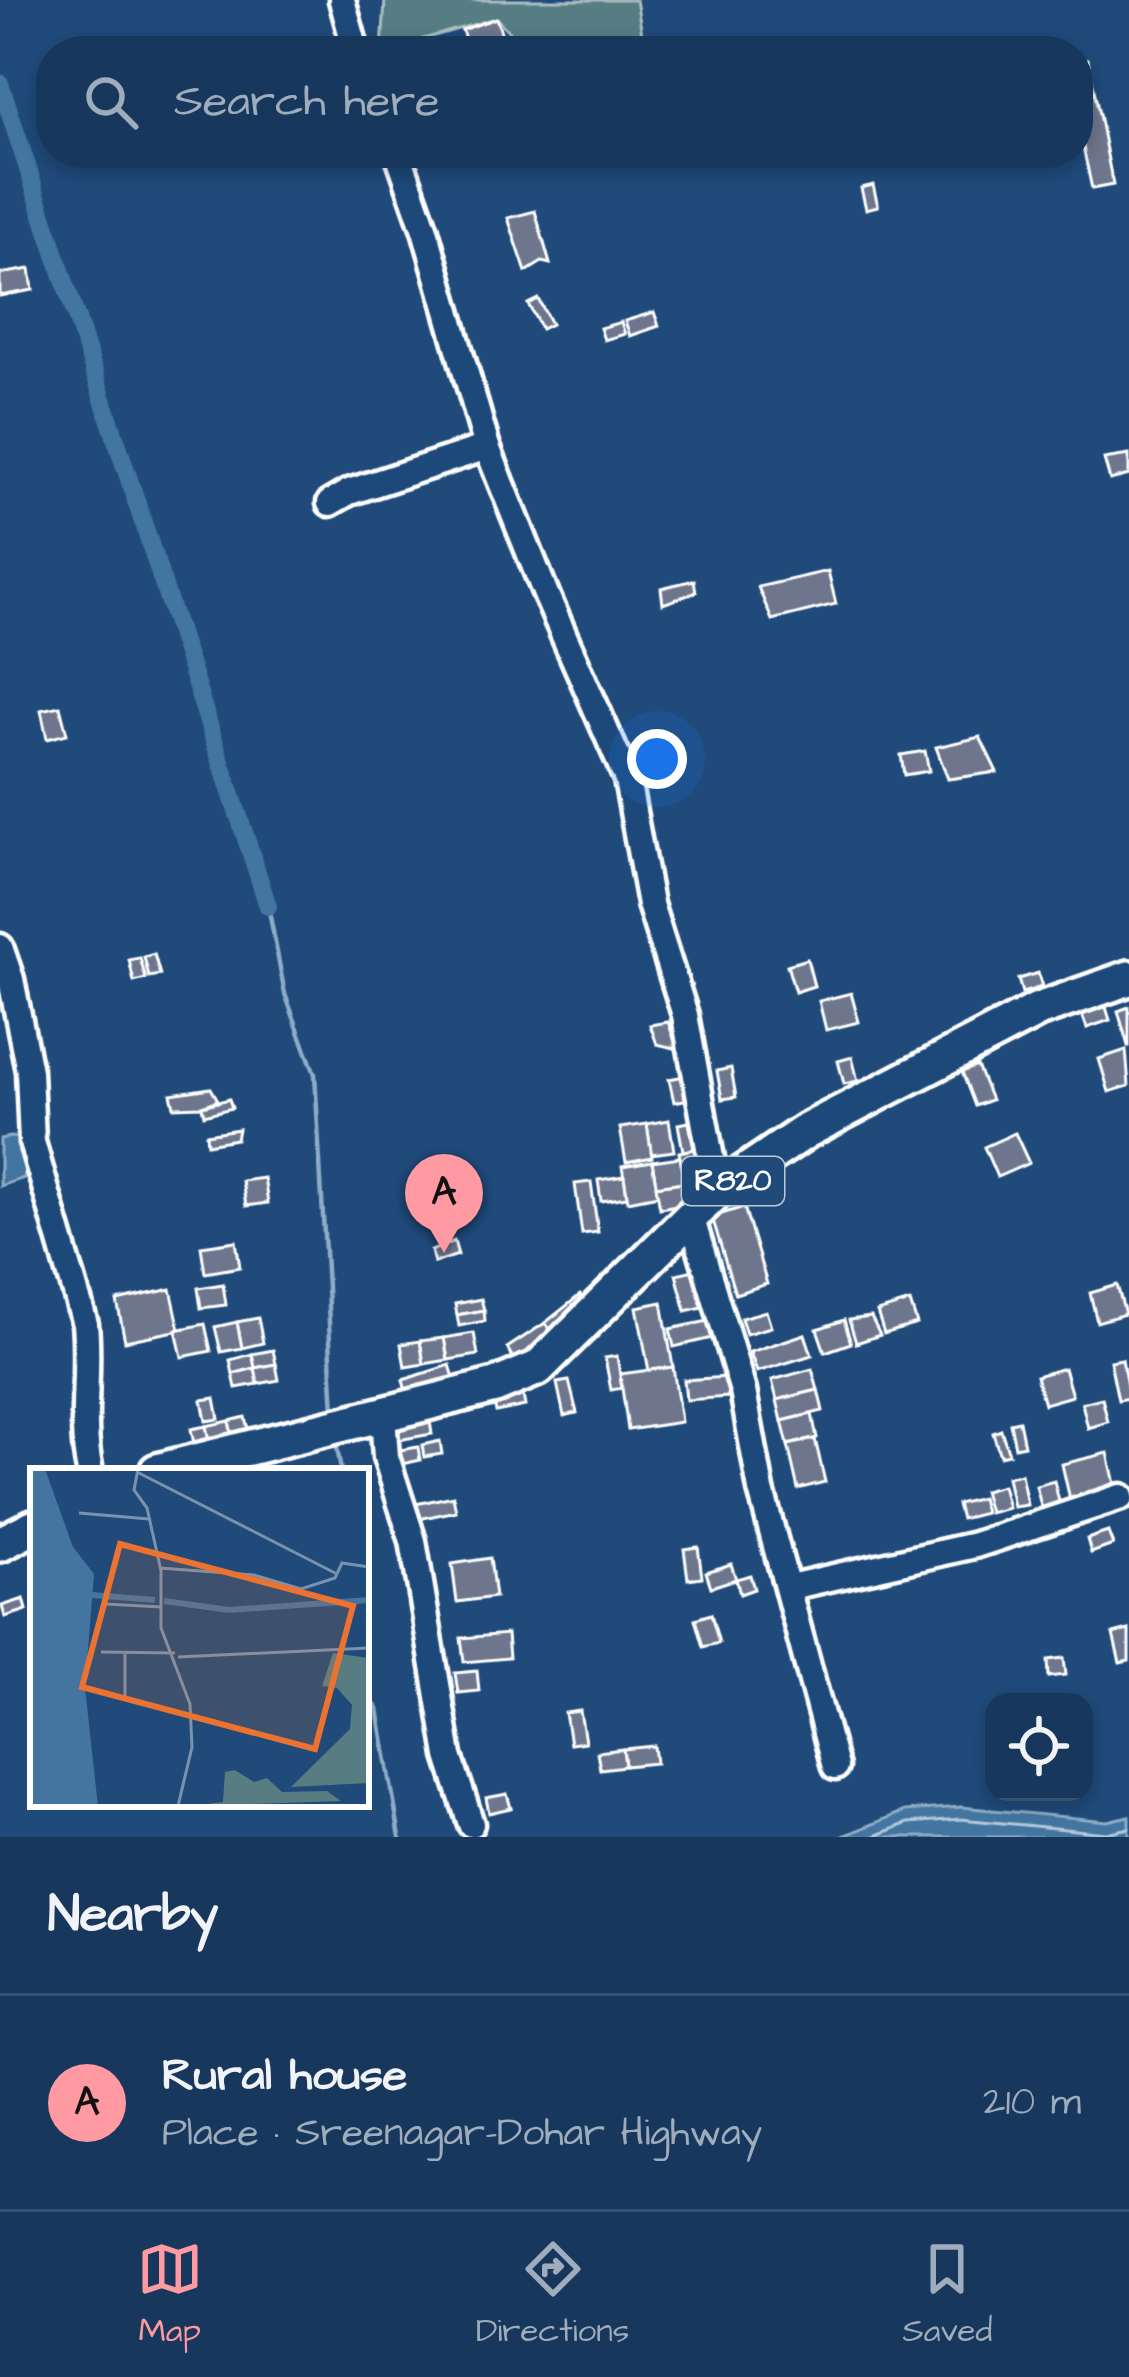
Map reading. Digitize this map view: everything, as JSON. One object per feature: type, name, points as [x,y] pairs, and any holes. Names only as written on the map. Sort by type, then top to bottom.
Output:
[{"type":"main road","name":"R820","points":[[168,1468],[495,1386],[538,1368],[718,1191],[806,1131],[1039,1010],[1129,978]]},
{"type":"main road","points":[[0,1544],[30,1529]]},
{"type":"street","points":[[342,0],[352,36]]},
{"type":"street","points":[[403,168],[487,447],[627,778],[650,904],[685,1015],[718,1191]]},
{"type":"street","points":[[329,503],[349,492],[487,447]]},
{"type":"street","points":[[0,947],[29,1071],[32,1142],[85,1324],[86,1452],[90,1468]]},
{"type":"street","points":[[691,1216],[743,1391],[761,1490],[835,1767]]},
{"type":"street","points":[[376,1418],[413,1541],[449,1756],[471,1825]]},
{"type":"street","points":[[790,1587],[974,1545],[1121,1497]]},
{"type":"green space","points":[[385,0],[636,0],[642,36],[513,36],[496,18],[434,36],[383,36]]},
{"type":"water","points":[[24,1138],[19,1152],[27,1161],[24,1178],[0,1186],[0,1139]]},
{"type":"water","points":[[961,1807],[1107,1821],[1129,1816],[1129,1837],[841,1837],[905,1811]]},
{"type":"building","points":[[496,18],[503,36],[464,36],[462,30]]},
{"type":"building","points":[[1093,84],[1113,185],[1092,189],[1088,168],[1093,168]]},
{"type":"building","points":[[873,185],[878,206],[866,209],[861,188]]},
{"type":"building","points":[[535,211],[550,264],[542,262],[526,272],[508,218]]},
{"type":"building","points":[[30,269],[33,290],[0,296],[0,274]]},
{"type":"building","points":[[538,299],[551,324],[541,329],[528,304]]},
{"type":"building","points":[[654,312],[659,326],[630,336],[625,321]]},
{"type":"building","points":[[621,322],[625,334],[604,340],[600,328]]},
{"type":"building","points":[[1129,455],[1129,475],[1110,480],[1104,459]]},
{"type":"building","points":[[828,571],[836,604],[772,620],[758,587]]},
{"type":"building","points":[[694,580],[696,592],[663,604],[661,588]]},
{"type":"building","points":[[60,706],[67,734],[47,739],[41,710]]},
{"type":"building","points":[[980,737],[997,772],[948,779],[936,747]]},
{"type":"building","points":[[925,751],[929,771],[904,775],[901,755]]},
{"type":"building","points":[[154,954],[160,975],[149,977],[144,957]]},
{"type":"building","points":[[140,958],[146,979],[134,982],[129,960]]},
{"type":"building","points":[[807,959],[814,986],[795,992],[787,965]]},
{"type":"building","points":[[1038,973],[1042,987],[1022,993],[1018,979]]},
{"type":"building","points":[[851,993],[859,1022],[826,1030],[819,1001]]},
{"type":"building","points":[[1105,1004],[1110,1020],[1087,1028],[1081,1012]]},
{"type":"building","points":[[1129,1007],[1129,1046],[1128,1046],[1118,1011]]},
{"type":"building","points":[[668,1022],[678,1049],[657,1044],[650,1025]]},
{"type":"building","points":[[1126,1050],[1129,1086],[1109,1092],[1099,1059]]},
{"type":"building","points":[[852,1057],[858,1081],[844,1084],[838,1061]]},
{"type":"building","points":[[977,1066],[991,1100],[975,1106],[962,1072]]},
{"type":"building","points":[[731,1068],[736,1097],[722,1099],[717,1071]]},
{"type":"building","points":[[684,1076],[689,1099],[674,1102],[669,1079]]},
{"type":"building","points":[[211,1088],[218,1100],[174,1107],[171,1094]]},
{"type":"building","points":[[229,1099],[232,1108],[204,1115],[202,1106]]},
{"type":"building","points":[[669,1120],[674,1151],[651,1154],[647,1124]]},
{"type":"building","points":[[689,1122],[694,1149],[683,1151],[678,1124]]},
{"type":"building","points":[[647,1124],[652,1157],[626,1162],[620,1128]]},
{"type":"building","points":[[238,1129],[236,1139],[207,1144],[206,1134]]},
{"type":"building","points":[[1015,1133],[1029,1163],[997,1177],[984,1147]]},
{"type":"building","points":[[694,1149],[701,1188],[685,1191],[679,1152]]},
{"type":"building","points":[[680,1157],[684,1182],[656,1186],[652,1161]]},
{"type":"building","points":[[652,1161],[658,1195],[628,1201],[622,1166]]},
{"type":"building","points":[[624,1176],[627,1197],[601,1201],[598,1180]]},
{"type":"building","points":[[264,1178],[268,1203],[246,1206],[242,1181]]},
{"type":"building","points":[[591,1182],[598,1232],[582,1234],[575,1184]]},
{"type":"building","points":[[684,1182],[687,1203],[660,1208],[656,1186]]},
{"type":"building","points":[[744,1207],[767,1284],[735,1294],[712,1217]]},
{"type":"building","points":[[236,1241],[240,1267],[205,1273],[201,1246]]},
{"type":"building","points":[[454,1241],[458,1255],[434,1263],[431,1251]]},
{"type":"building","points":[[698,1269],[707,1306],[686,1311],[676,1274]]},
{"type":"building","points":[[223,1284],[226,1305],[201,1308],[198,1288]]},
{"type":"building","points":[[1117,1285],[1125,1314],[1097,1322],[1090,1293]]},
{"type":"building","points":[[171,1289],[180,1330],[125,1341],[117,1301]]},
{"type":"building","points":[[580,1295],[594,1312],[558,1340],[545,1323]]},
{"type":"building","points":[[481,1299],[484,1310],[457,1315],[455,1304]]},
{"type":"building","points":[[662,1302],[673,1367],[649,1371],[637,1307]]},
{"type":"building","points":[[910,1302],[917,1324],[884,1334],[877,1312]]},
{"type":"building","points":[[484,1310],[485,1321],[459,1326],[457,1315]]},
{"type":"building","points":[[766,1311],[771,1327],[746,1334],[741,1318]]},
{"type":"building","points":[[871,1317],[880,1335],[856,1343],[849,1320]]},
{"type":"building","points":[[258,1318],[263,1343],[242,1348],[237,1322]]},
{"type":"building","points":[[713,1320],[717,1337],[674,1347],[670,1329]]},
{"type":"building","points":[[844,1320],[851,1343],[825,1352],[817,1329]]},
{"type":"building","points":[[237,1322],[242,1348],[221,1352],[215,1327]]},
{"type":"building","points":[[545,1323],[558,1340],[518,1366],[507,1348]]},
{"type":"building","points":[[205,1324],[211,1351],[182,1357],[176,1330]]},
{"type":"building","points":[[474,1333],[478,1355],[448,1360],[444,1338]]},
{"type":"building","points":[[805,1334],[812,1355],[757,1372],[750,1352]]},
{"type":"building","points":[[444,1338],[448,1360],[424,1364],[420,1341]]},
{"type":"building","points":[[420,1341],[424,1364],[405,1367],[401,1344]]},
{"type":"building","points":[[273,1350],[276,1364],[255,1368],[252,1354]]},
{"type":"building","points":[[252,1354],[255,1368],[233,1374],[230,1360]]},
{"type":"building","points":[[617,1356],[622,1388],[611,1390],[605,1358]]},
{"type":"building","points":[[1122,1359],[1129,1398],[1118,1400],[1110,1361]]},
{"type":"building","points":[[276,1364],[279,1380],[258,1384],[255,1368]]},
{"type":"building","points":[[450,1365],[458,1390],[409,1403],[403,1380]]},
{"type":"building","points":[[673,1367],[681,1422],[628,1430],[620,1374]]},
{"type":"building","points":[[255,1368],[258,1384],[236,1388],[233,1374]]},
{"type":"building","points":[[1064,1368],[1072,1396],[1044,1404],[1036,1376]]},
{"type":"building","points":[[812,1369],[818,1390],[777,1400],[772,1380]]},
{"type":"building","points":[[726,1377],[728,1397],[686,1400],[684,1380]]},
{"type":"building","points":[[569,1381],[577,1413],[564,1416],[557,1383]]},
{"type":"building","points":[[522,1390],[525,1406],[496,1412],[493,1396]]},
{"type":"building","points":[[818,1390],[823,1411],[782,1421],[777,1400]]},
{"type":"building","points":[[215,1398],[219,1419],[206,1421],[202,1400]]},
{"type":"building","points":[[1102,1398],[1108,1422],[1088,1428],[1082,1403]]},
{"type":"building","points":[[812,1414],[817,1438],[788,1445],[782,1421]]},
{"type":"building","points":[[245,1417],[249,1433],[232,1437],[229,1421]]},
{"type":"building","points":[[229,1421],[232,1437],[209,1441],[206,1426]]},
{"type":"building","points":[[430,1421],[432,1434],[392,1441],[390,1428]]},
{"type":"building","points":[[1019,1421],[1024,1445],[1015,1447],[1010,1423]]},
{"type":"building","points":[[206,1426],[209,1441],[194,1444],[191,1429]]},
{"type":"building","points":[[1001,1430],[1009,1454],[1000,1456],[993,1433]]},
{"type":"building","points":[[815,1439],[825,1482],[798,1489],[788,1445]]},
{"type":"building","points":[[440,1441],[442,1454],[424,1457],[422,1445]]},
{"type":"building","points":[[418,1447],[420,1460],[403,1464],[400,1450]]},
{"type":"building","points":[[1108,1453],[1117,1493],[1071,1504],[1062,1464]]},
{"type":"building","points":[[1021,1474],[1027,1505],[1013,1507],[1007,1477]]},
{"type":"building","points":[[1054,1481],[1061,1510],[1043,1514],[1036,1486]]},
{"type":"building","points":[[1002,1486],[1008,1508],[989,1513],[983,1491]]},
{"type":"building","points":[[453,1496],[456,1511],[419,1519],[416,1504]]},
{"type":"building","points":[[981,1498],[985,1513],[961,1519],[957,1504]]},
{"type":"building","points":[[1108,1532],[1113,1545],[1091,1553],[1087,1539]]},
{"type":"building","points":[[698,1547],[702,1577],[688,1579],[684,1549]]},
{"type":"building","points":[[490,1558],[495,1597],[457,1602],[452,1564]]},
{"type":"building","points":[[731,1564],[736,1579],[711,1587],[706,1572]]},
{"type":"building","points":[[750,1575],[754,1589],[740,1594],[736,1579]]},
{"type":"building","points":[[24,1599],[27,1610],[5,1617],[2,1606]]},
{"type":"building","points":[[711,1614],[719,1643],[703,1647],[695,1619]]},
{"type":"building","points":[[1129,1630],[1129,1661],[1120,1663],[1113,1634]]},
{"type":"building","points":[[507,1634],[509,1658],[464,1662],[461,1638]]},
{"type":"building","points":[[1064,1658],[1066,1675],[1049,1677],[1048,1660]]},
{"type":"building","points":[[477,1671],[479,1691],[458,1693],[455,1673]]},
{"type":"building","points":[[580,1711],[585,1742],[570,1744],[565,1713]]},
{"type":"building","points":[[654,1746],[656,1763],[625,1766],[623,1749]]},
{"type":"building","points":[[623,1749],[625,1766],[600,1769],[597,1752]]},
{"type":"building","points":[[507,1794],[511,1808],[489,1813],[486,1798]]},
{"type":"waterway","points":[[0,83],[268,906]]},
{"type":"waterway","points":[[268,906],[285,994],[315,1074],[334,1412]]},
{"type":"waterway","points":[[336,1441],[340,1468]]},
{"type":"waterway","points":[[369,1698],[378,1709],[400,1837]]},
{"type":"place","name":"Rural house","points":[[444,1253]]}]
